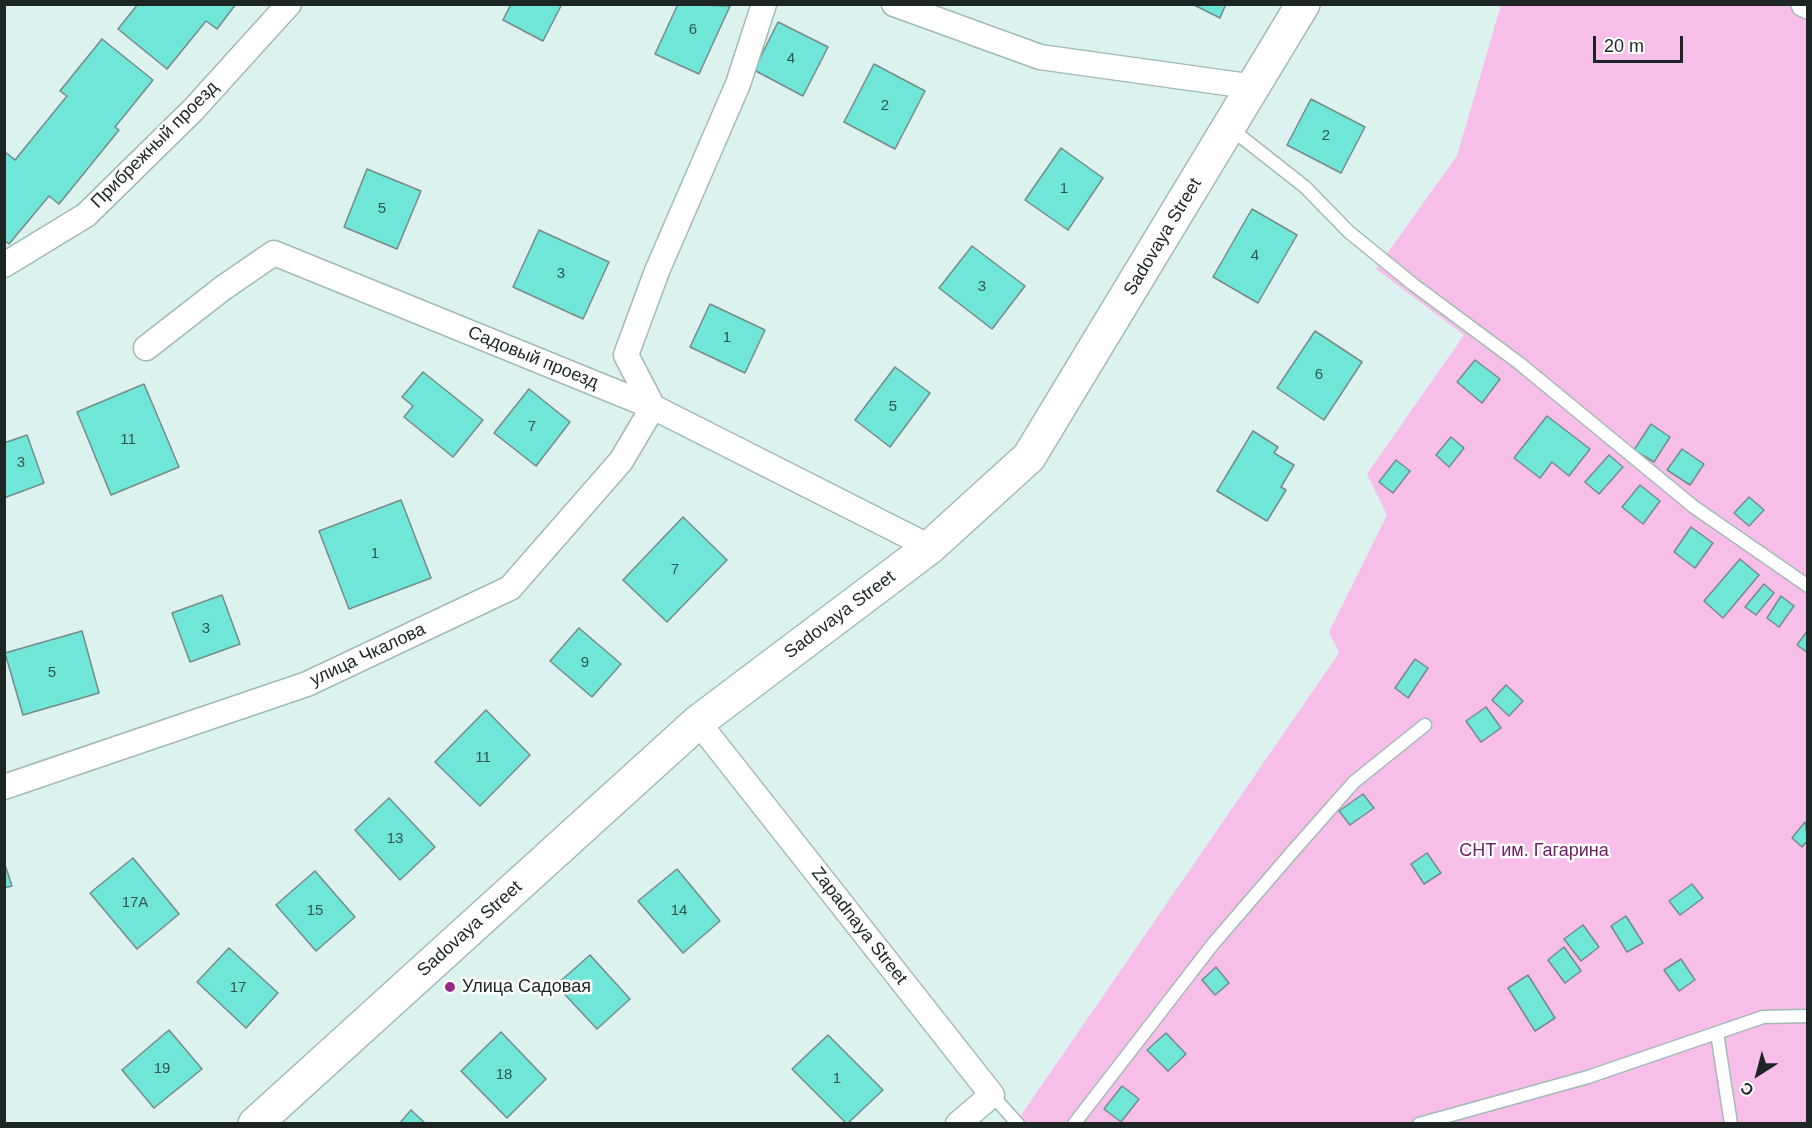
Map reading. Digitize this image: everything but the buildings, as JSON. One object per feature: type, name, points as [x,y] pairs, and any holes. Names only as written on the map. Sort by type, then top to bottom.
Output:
[{"type":"street","name":"Прибрежный проезд","points":[[4,265],[86,215],[193,110],[289,4]]},
{"type":"street","points":[[653,407],[626,355],[657,271],[738,84],[764,4]]},
{"type":"street","points":[[894,4],[1040,57],[1255,87]]},
{"type":"street","name":"Sadovaya Street","points":[[255,1124],[698,722],[930,547],[1029,457],[1255,87],[1303,4]]},
{"type":"street","name":"Садовый проезд","points":[[146,348],[274,253],[653,407],[930,547]]},
{"type":"street","name":"улица Чкалова","points":[[4,787],[307,684],[510,588],[621,461],[653,407]]},
{"type":"street","name":"Zapadnaya Street","points":[[698,722],[992,1095]]},
{"type":"street","points":[[958,1124],[992,1095]]},
{"type":"lane","points":[[1797,4],[1799,9],[1808,13]]},
{"type":"lane","points":[[1230,128],[1305,187],[1349,232],[1414,285],[1519,363],[1694,507],[1808,586]]},
{"type":"lane","points":[[1074,1124],[1214,944],[1294,850],[1354,782],[1425,725]]},
{"type":"lane","points":[[1419,1124],[1588,1077],[1763,1017],[1808,1016]]},
{"type":"lane","points":[[1717,1033],[1731,1124]]},
{"type":"lane","points":[[992,1095],[1018,1124]]},
{"type":"green space","name":"СНТ им. Гагарина","points":[[1501,5],[1807,5],[1807,1123],[1015,1124],[1339,653],[1329,632],[1387,515],[1367,474],[1464,335],[1376,269],[1457,156]]},
{"type":"place","name":"Улица Садовая","points":[[450,987]]}]
